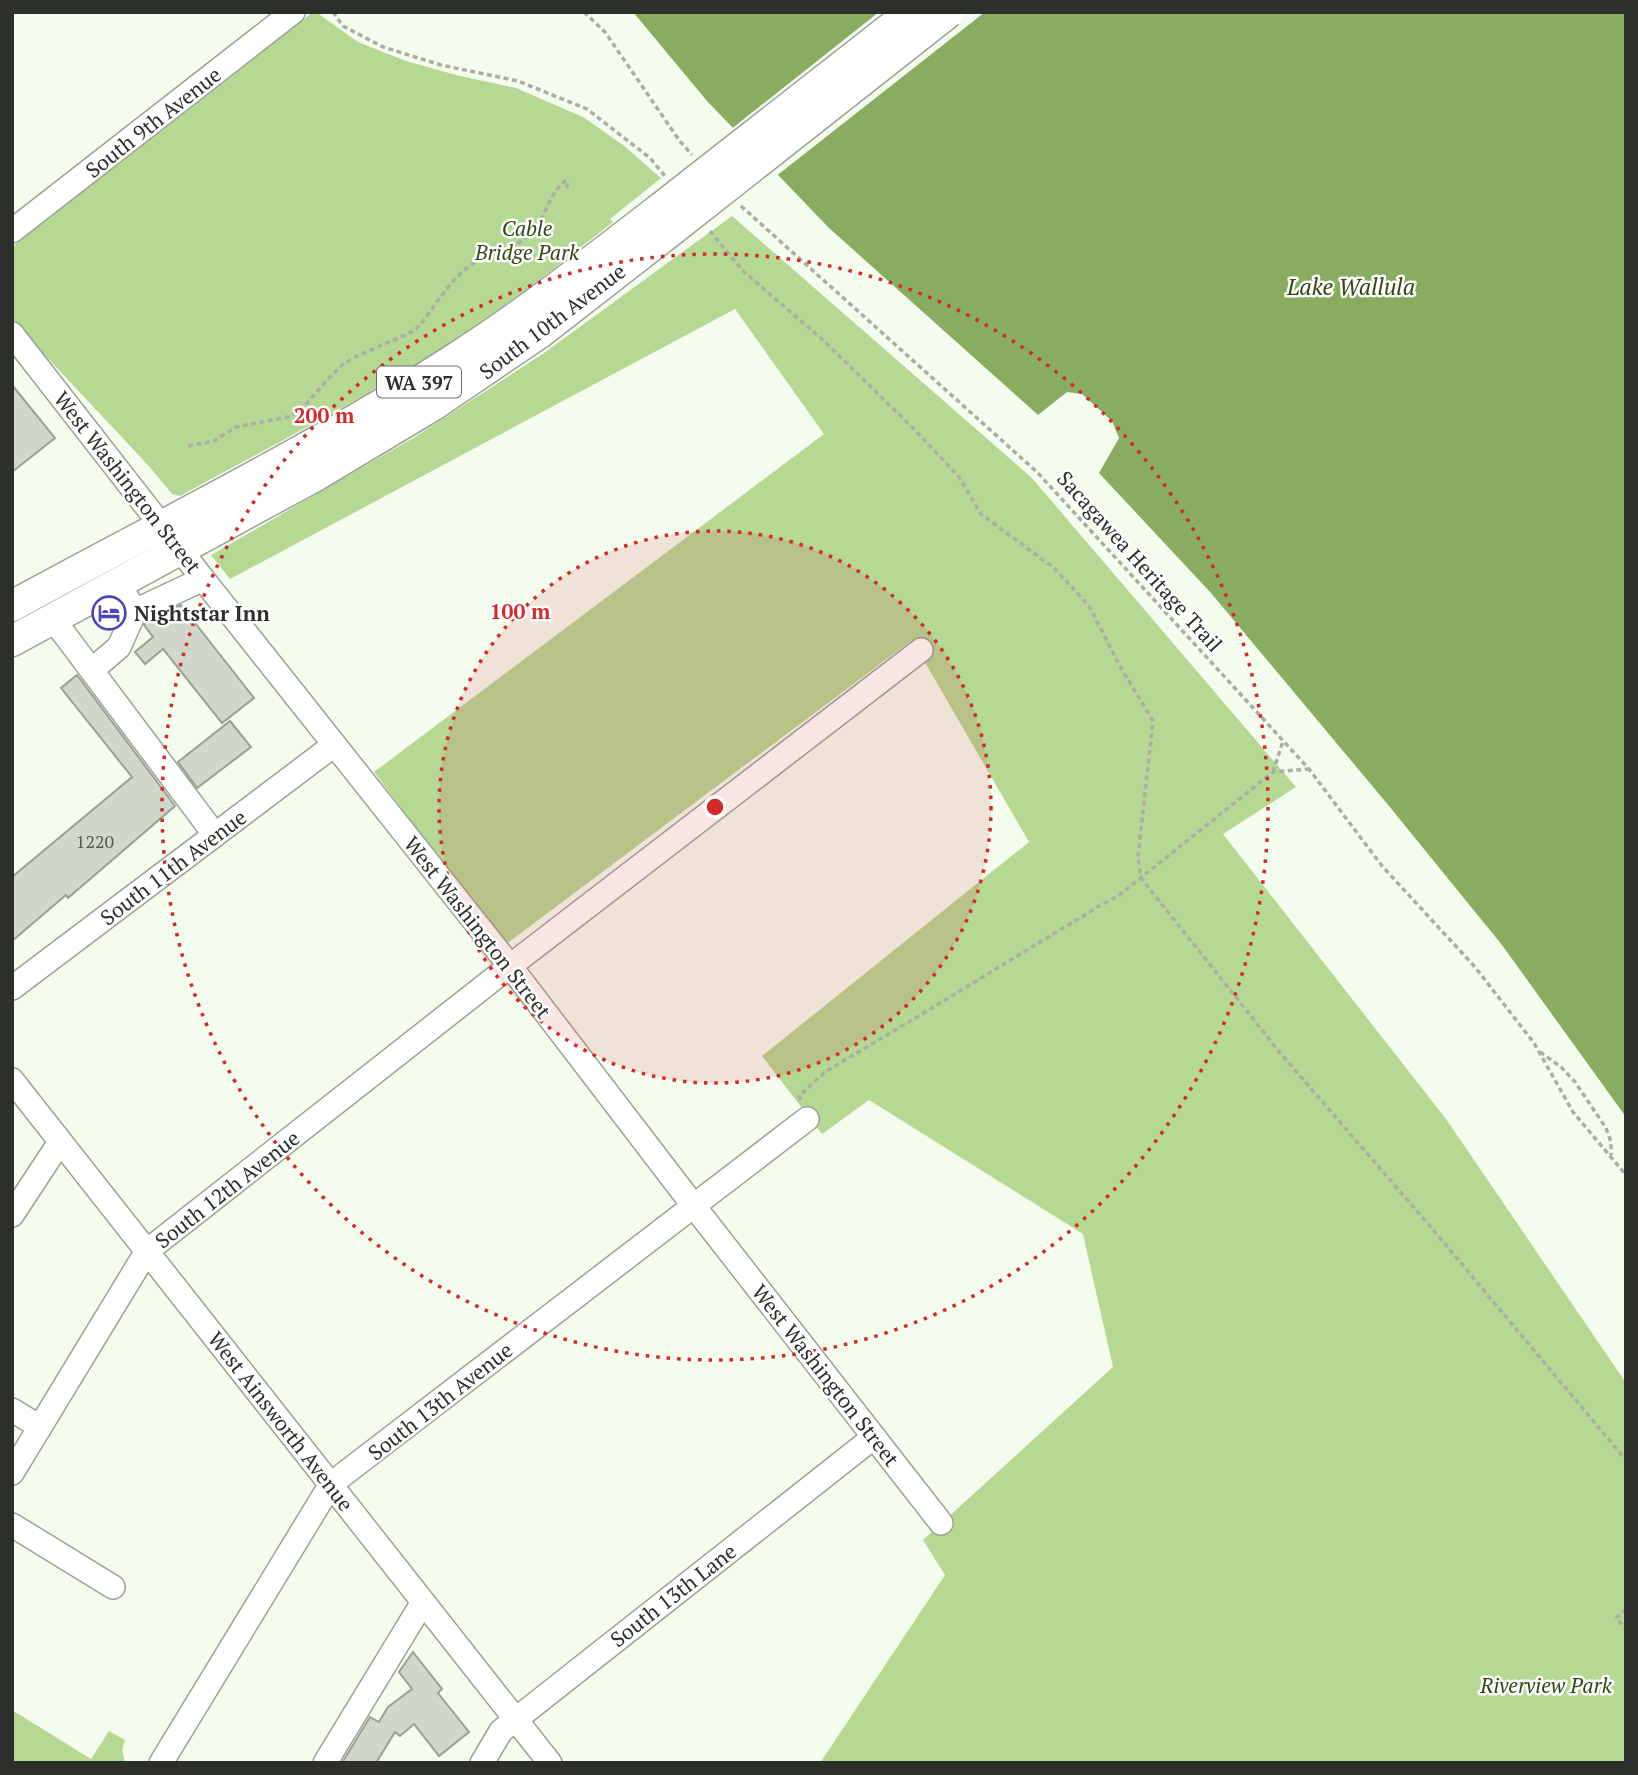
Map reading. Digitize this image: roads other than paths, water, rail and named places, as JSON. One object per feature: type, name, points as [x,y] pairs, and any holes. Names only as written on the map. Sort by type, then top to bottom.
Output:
[{"type":"main road","name":"South 10th Avenue","points":[[12,641],[355,453],[460,389],[550,325],[665,220],[911,12]]},
{"type":"main road","name":"South 10th Avenue","points":[[12,606],[334,431],[450,362],[534,304],[665,220],[949,12]]},
{"type":"street","name":"South 9th Avenue","points":[[12,231],[293,12]]},
{"type":"street","name":"West Washington Street","points":[[12,334],[510,966],[942,1523]]},
{"type":"street","points":[[92,670],[119,647],[135,611],[203,579]]},
{"type":"street","points":[[118,584],[135,611]]},
{"type":"street","points":[[53,619],[215,835]]},
{"type":"street","name":"South 12th Avenue","points":[[12,1472],[147,1251],[510,966],[921,650]]},
{"type":"street","name":"South 11th Avenue","points":[[12,988],[334,745]]},
{"type":"street","name":"West Ainsworth Avenue","points":[[12,1080],[550,1763]]},
{"type":"street","name":"South 13th Avenue","points":[[161,1763],[331,1484],[807,1119]]},
{"type":"street","points":[[12,1215],[60,1142]]},
{"type":"street","points":[[12,1410],[40,1427]]},
{"type":"street","name":"South 13th Lane","points":[[482,1763],[501,1731],[874,1437]]},
{"type":"street","points":[[12,1525],[113,1587]]},
{"type":"street","points":[[325,1763],[423,1602]]},
{"type":"water","name":"Lake Wallula","points":[[633,12],[1626,12],[1626,1117],[1502,945],[1389,806],[1211,593],[1099,473],[1119,438],[1112,421],[1082,394],[1067,392],[1038,415],[829,228],[707,101]]},
{"type":"place","name":"Nightstar Inn","points":[[109,613]]},
{"type":"park label","name":"Cable Bridge Park","points":[[527,240]]},
{"type":"park label","name":"Riverview Park","points":[[1546,1685]]}]
